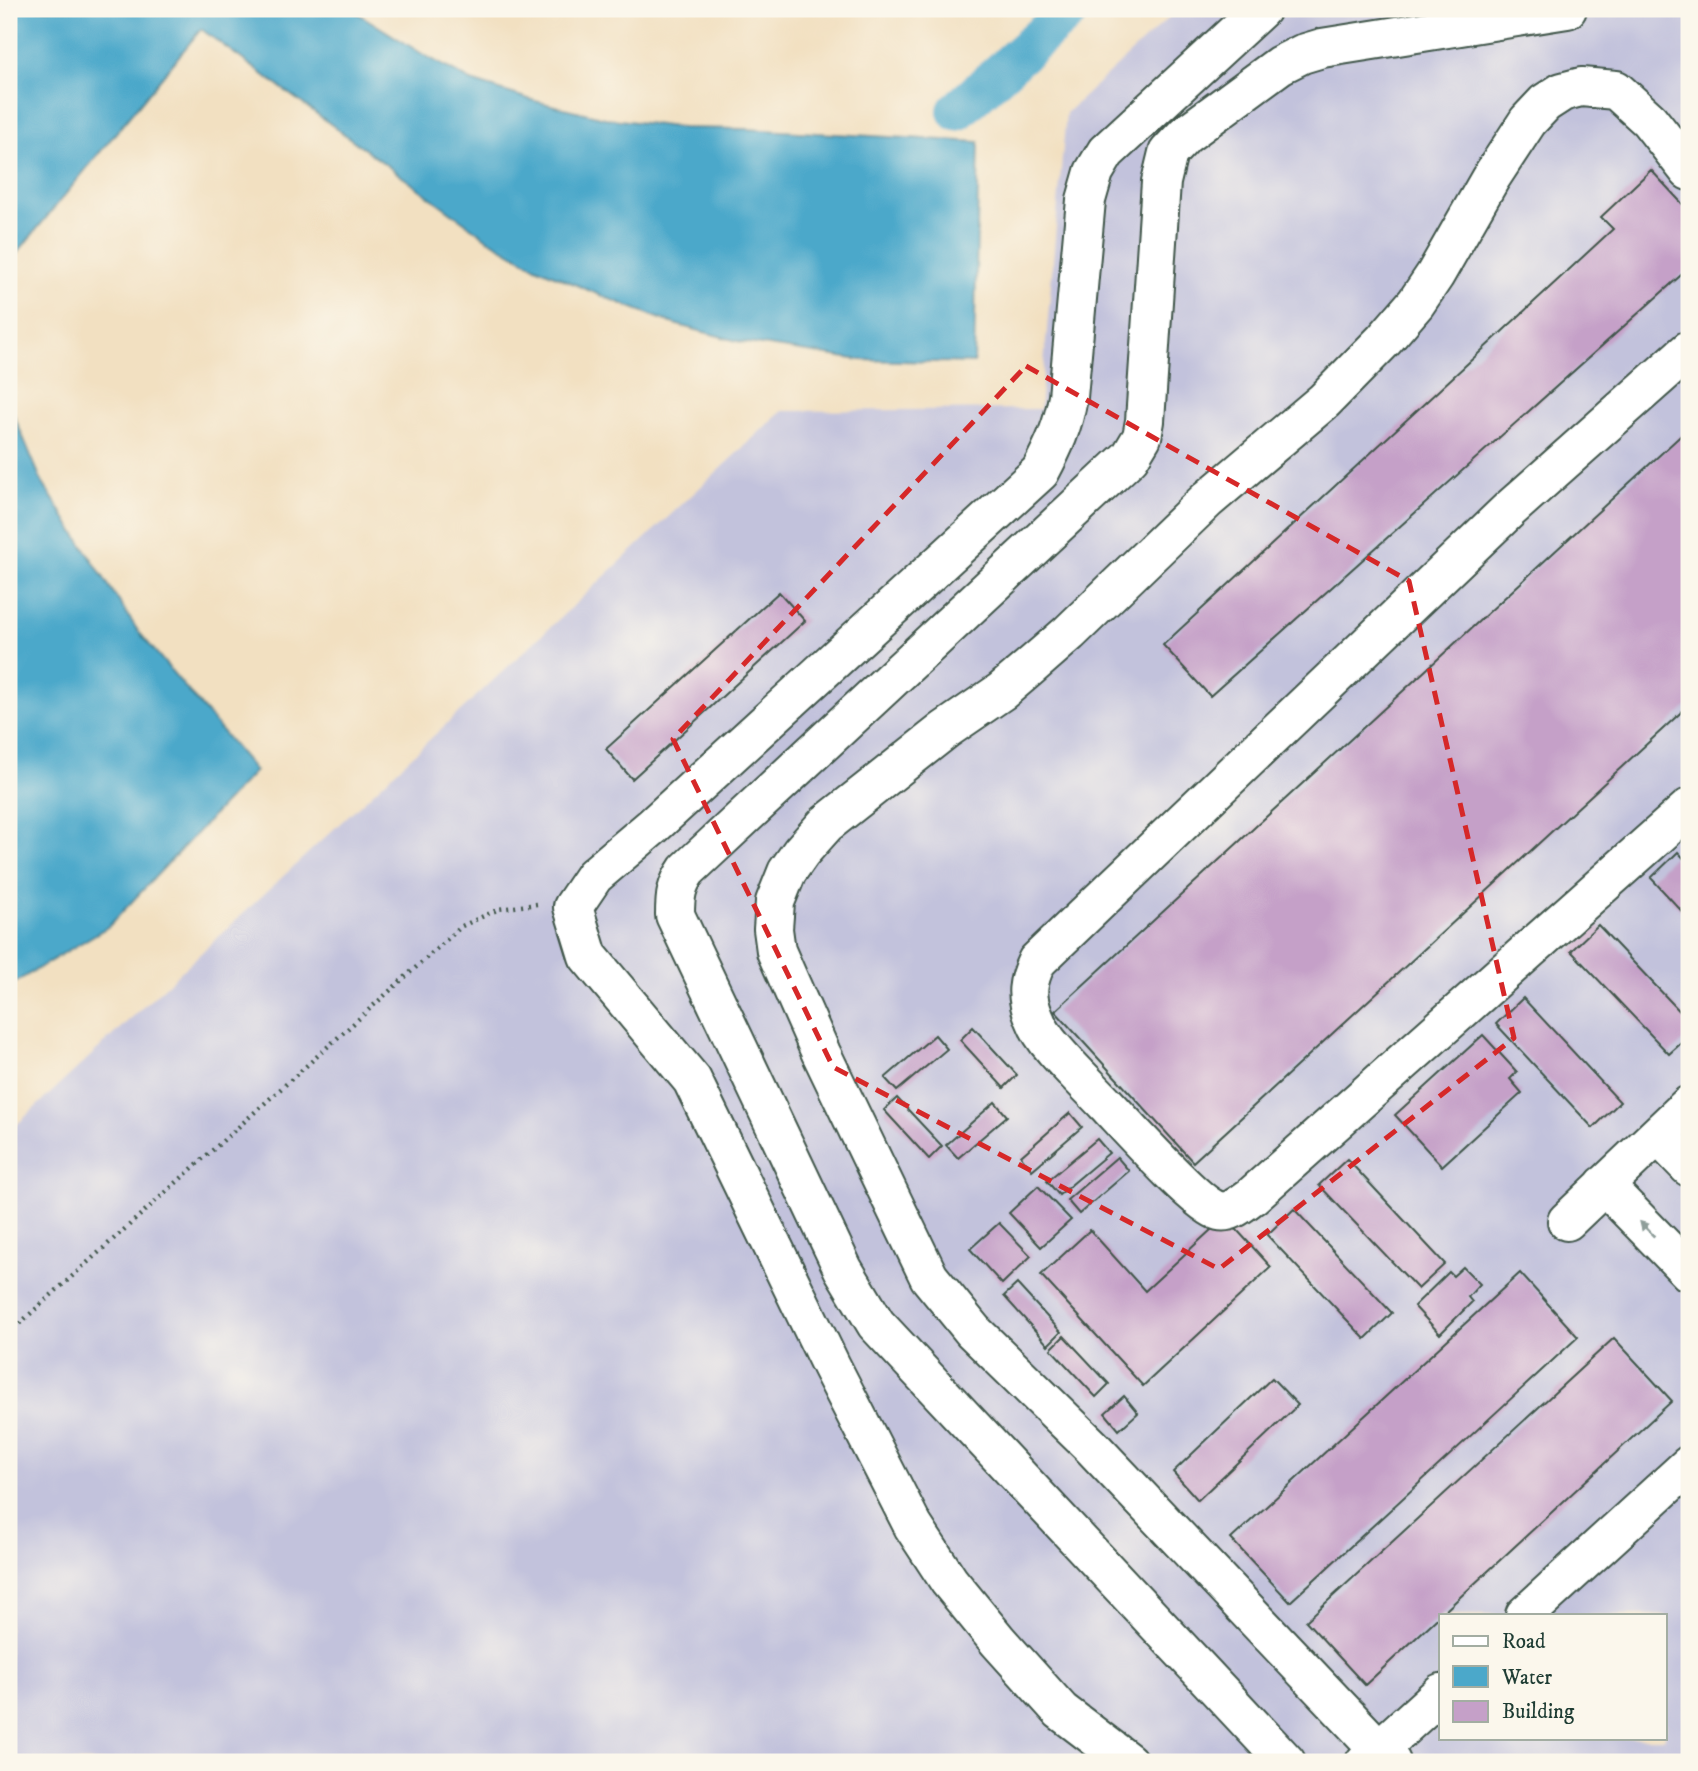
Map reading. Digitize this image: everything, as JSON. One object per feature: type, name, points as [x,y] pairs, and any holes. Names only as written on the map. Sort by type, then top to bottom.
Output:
[{"type":"lane","points":[[1128,1762],[1061,1711],[949,1581],[913,1526],[831,1366],[692,1080],[588,956],[573,907],[594,876],[653,826],[1040,472],[1060,431],[1068,397],[1086,200],[1094,172],[1106,152],[1261,9]]},
{"type":"lane","points":[[1286,1762],[876,1324],[843,1269],[675,915],[675,897],[679,882],[687,870],[1130,457],[1142,437],[1145,421],[1161,182],[1168,153],[1185,135],[1280,65],[1302,54],[1322,48],[1567,9]]},
{"type":"lane","points":[[1439,1695],[1379,1758],[1091,1446],[973,1331],[929,1277],[821,1053],[776,951],[772,929],[775,902],[787,872],[826,824],[1030,667],[1208,500],[1324,401],[1384,340],[1429,284],[1490,179],[1528,121],[1545,103],[1562,92],[1581,87],[1615,90],[1649,120],[1689,172]]},
{"type":"lane","points":[[1689,350],[1510,509],[1037,961],[1028,979],[1028,1000],[1034,1020],[1053,1048],[1196,1196],[1221,1212],[1231,1210],[1252,1196],[1689,808]]},
{"type":"lane","points":[[1567,1221],[1689,1105]]},
{"type":"lane","points":[[1658,1135],[1689,1167]]},
{"type":"lane","points":[[1604,1185],[1689,1272]]},
{"type":"lane","points":[[1526,1614],[1689,1465]]},
{"type":"path","points":[[9,1333],[462,926],[499,909],[533,903],[573,907]]},
{"type":"highlighted area","points":[[1026,366],[1409,581],[1514,1038],[1219,1269],[833,1067],[673,739]]},
{"type":"shaded area","points":[[1178,9],[1689,9],[1689,1762],[9,1762],[9,1132],[782,411],[1040,409],[1066,113]]},
{"type":"water","points":[[9,9],[351,9],[471,81],[535,101],[605,118],[683,128],[979,142],[974,363],[860,360],[741,342],[674,324],[602,296],[536,267],[486,238],[201,29],[9,263]]},
{"type":"water","points":[[9,404],[42,482],[138,631],[255,771],[109,926],[9,986]]},
{"type":"building","points":[[1651,170],[1689,211],[1689,268],[1210,696],[1163,645],[1613,229],[1601,217]]},
{"type":"building","points":[[1689,428],[1689,705],[1193,1162],[1055,1011]]},
{"type":"building","points":[[779,592],[805,621],[632,779],[606,749]]},
{"type":"building","points":[[1678,852],[1689,864],[1689,919],[1651,878]]},
{"type":"building","points":[[1598,925],[1689,1021],[1689,1036],[1669,1054],[1571,951]]},
{"type":"building","points":[[1523,998],[1620,1102],[1593,1128],[1496,1024]]},
{"type":"building","points":[[973,1027],[1017,1075],[1004,1088],[960,1040]]},
{"type":"building","points":[[935,1035],[947,1049],[897,1091],[885,1078]]},
{"type":"building","points":[[1483,1035],[1517,1072],[1510,1079],[1522,1093],[1442,1166],[1395,1115]]},
{"type":"building","points":[[897,1098],[942,1146],[929,1159],[884,1110]]},
{"type":"building","points":[[995,1102],[1007,1116],[958,1158],[946,1145]]},
{"type":"building","points":[[1070,1113],[1082,1127],[1032,1170],[1021,1156]]},
{"type":"building","points":[[1097,1139],[1109,1153],[1059,1195],[1047,1181]]},
{"type":"building","points":[[1117,1157],[1129,1171],[1079,1214],[1067,1200]]},
{"type":"building","points":[[1347,1159],[1445,1264],[1418,1289],[1319,1185]]},
{"type":"building","points":[[1038,1186],[1071,1220],[1041,1247],[1009,1213]]},
{"type":"building","points":[[1294,1209],[1392,1313],[1365,1339],[1267,1235]]},
{"type":"building","points":[[1225,1217],[1271,1267],[1143,1386],[1041,1275],[1090,1230],[1145,1291]]},
{"type":"building","points":[[999,1223],[1031,1256],[1002,1284],[970,1249]]},
{"type":"building","points":[[1463,1267],[1480,1284],[1468,1297],[1472,1302],[1440,1334],[1414,1306],[1449,1272],[1453,1276]]},
{"type":"building","points":[[1520,1273],[1578,1337],[1290,1602],[1231,1539]]},
{"type":"building","points":[[1017,1284],[1061,1332],[1048,1345],[1004,1296]]},
{"type":"building","points":[[1064,1336],[1109,1384],[1096,1397],[1051,1349]]},
{"type":"building","points":[[1614,1338],[1672,1401],[1365,1685],[1306,1621]]},
{"type":"building","points":[[1272,1378],[1298,1405],[1198,1500],[1173,1472]]},
{"type":"building","points":[[1124,1396],[1138,1413],[1119,1430],[1105,1413]]},
{"type":"waterway","points":[[957,111],[1071,9]]}]
